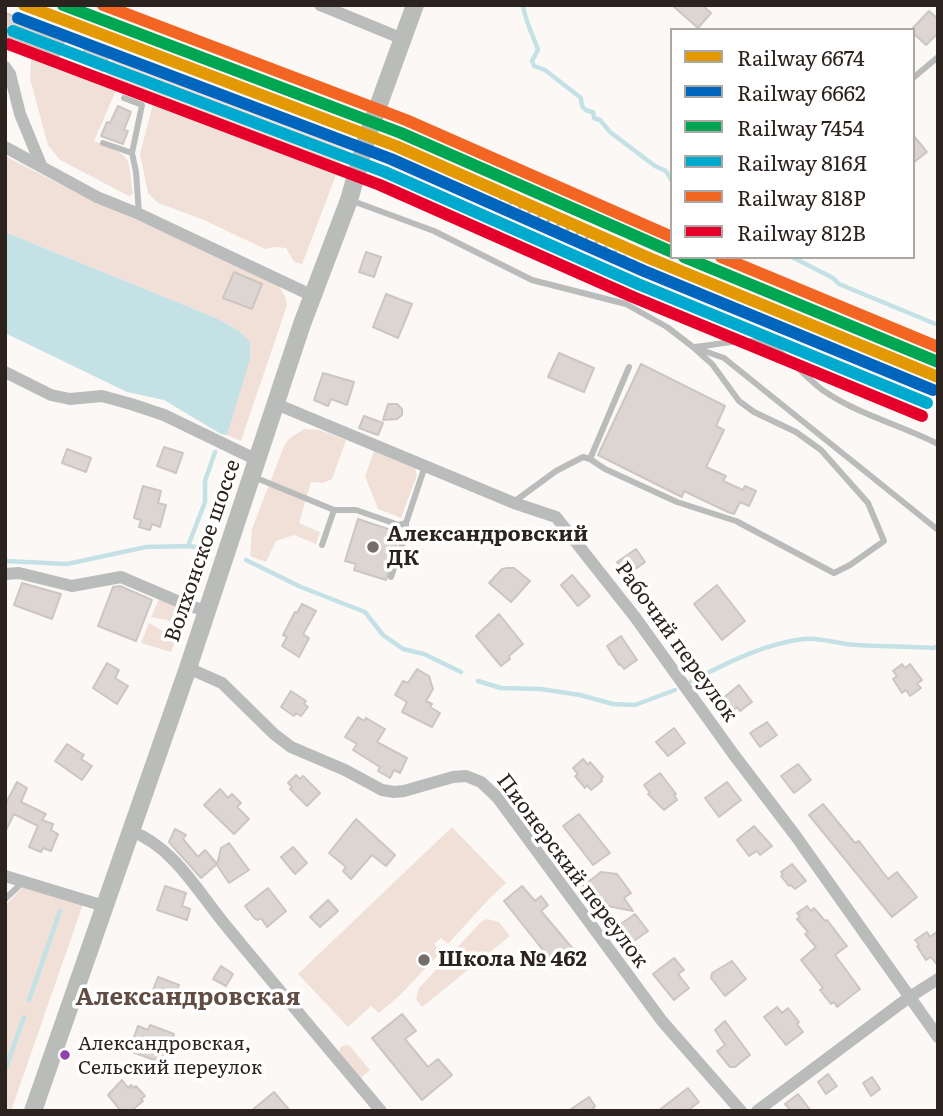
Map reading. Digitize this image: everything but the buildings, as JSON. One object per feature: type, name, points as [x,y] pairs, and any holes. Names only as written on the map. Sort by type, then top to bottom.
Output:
[{"type":"main road","name":"Волхонское шоссе","points":[[33,1111],[188,668],[205,610],[234,534],[313,296],[349,200],[368,134],[415,5]]},
{"type":"street","points":[[320,5],[403,39]]},
{"type":"street","points":[[5,67],[10,74],[28,138],[41,165]]},
{"type":"street","points":[[5,147],[97,197],[313,296]]},
{"type":"street","points":[[5,372],[51,395],[70,399],[102,397],[164,415],[255,468]]},
{"type":"street","name":"Рабочий переулок","points":[[276,404],[514,503],[556,517],[585,552],[795,835],[938,1037]]},
{"type":"street","points":[[5,573],[19,573],[72,586],[121,577],[205,610]]},
{"type":"street","name":"Пионерский переулок","points":[[188,668],[222,683],[291,747],[345,770],[382,790],[404,791],[453,777],[466,776],[481,782],[496,797],[662,1021],[741,1111]]},
{"type":"street","points":[[131,831],[157,843],[176,863],[381,1111]]},
{"type":"street","points":[[5,876],[104,906]]},
{"type":"street","points":[[757,1111],[908,998],[938,979]]},
{"type":"lane","points":[[915,76],[938,57]]},
{"type":"lane","points":[[124,97],[142,105],[132,153],[139,214]]},
{"type":"lane","points":[[103,142],[132,153]]},
{"type":"lane","points":[[349,200],[434,231],[532,280],[626,304],[667,327],[712,364],[739,401],[754,412],[796,432],[821,450],[868,503],[884,541],[834,573],[736,521],[677,502],[583,457],[556,471],[514,503]]},
{"type":"lane","points":[[693,347],[733,341],[772,345],[824,392],[938,444]]},
{"type":"lane","points":[[693,347],[724,358],[938,530]]},
{"type":"lane","points":[[590,459],[629,367]]},
{"type":"lane","points":[[391,577],[425,466]]},
{"type":"lane","points":[[255,468],[334,510],[356,510],[398,525],[406,523]]},
{"type":"lane","points":[[322,545],[334,510]]},
{"type":"lane","points":[[5,899],[23,881]]},
{"type":"shaded area","points":[[35,49],[106,75],[112,60],[117,57],[349,141],[302,264],[294,262],[286,248],[265,249],[204,220],[158,203],[148,193],[140,154],[153,104],[117,88],[94,141],[122,154],[126,159],[133,194],[129,196],[60,160],[48,145],[30,79],[31,59]]},
{"type":"shaded area","points":[[5,156],[85,197],[276,282],[287,305],[241,441],[227,435],[237,396],[216,318],[5,232]]},
{"type":"shaded area","points":[[304,429],[320,430],[346,440],[332,479],[323,483],[311,482],[299,523],[320,532],[316,544],[294,535],[276,541],[266,562],[250,556],[252,529],[284,446],[290,438]]},
{"type":"shaded area","points":[[374,451],[415,468],[417,475],[401,518],[378,509],[365,476]]},
{"type":"shaded area","points":[[159,599],[186,611],[181,625],[175,626],[167,620],[151,617]]},
{"type":"shaded area","points":[[149,623],[163,631],[173,632],[173,636],[177,637],[171,652],[141,643]]},
{"type":"shaded area","points":[[452,827],[506,883],[448,944],[441,938],[434,944],[441,952],[400,995],[379,1013],[371,1006],[348,1027],[298,974]]},
{"type":"shaded area","points":[[24,886],[83,904],[11,1111],[5,1111],[5,906]]},
{"type":"shaded area","points":[[487,919],[499,922],[510,936],[422,1007],[416,999],[419,988],[481,922]]},
{"type":"shaded area","points":[[350,1046],[370,1070],[361,1078],[339,1052],[341,1047]]},
{"type":"water","points":[[5,232],[216,318],[239,331],[250,342],[250,359],[227,435],[164,400],[127,392],[5,333]]},
{"type":"waterway","points":[[523,5],[538,50],[532,61],[534,66],[545,70],[581,98],[584,108],[593,112],[594,118],[600,120],[610,132],[655,166],[666,171],[670,178]]},
{"type":"waterway","points":[[796,259],[833,278],[839,284],[938,325]]},
{"type":"waterway","points":[[188,546],[205,502],[205,481],[215,452]]},
{"type":"waterway","points":[[5,561],[67,564],[146,547],[188,546],[210,549]]},
{"type":"waterway","points":[[246,560],[301,587],[365,612],[383,635],[403,649],[424,654],[461,672]]},
{"type":"waterway","points":[[691,681],[759,650],[803,639],[868,646],[938,646]]},
{"type":"waterway","points":[[478,681],[501,688],[541,689],[580,695],[613,704],[635,705],[675,690]]},
{"type":"waterway","points":[[29,1000],[60,911]]},
{"type":"waterway","points":[[5,1070],[24,1017]]},
{"type":"railway","points":[[396,146],[640,265],[938,394]]},
{"type":"rail line","name":"6674","points":[[24,5],[396,146],[649,258],[938,377]]},
{"type":"rail line","name":"7454","points":[[63,5],[401,133],[670,251]]},
{"type":"rail line","name":"818Р","points":[[103,5],[406,120],[670,236]]},
{"type":"rail line","name":"6662","points":[[18,18],[391,159],[644,271],[933,390]]},
{"type":"rail line","name":"816Я","points":[[13,31],[385,172],[638,284],[927,403]]},
{"type":"rail line","name":"812В","points":[[8,44],[380,185],[633,297],[922,416]]},
{"type":"rail line","name":"7454","points":[[689,259],[938,362]]},
{"type":"rail line","name":"818Р","points":[[726,259],[938,347]]},
{"type":"place","name":"Александровский ДК","points":[[373,547]]},
{"type":"place","name":"Школа № 462","points":[[424,960]]},
{"type":"place","name":"Александровская, Сельский переулок","points":[[65,1055]]},
{"type":"district","name":"Александровская","points":[[188,998]]}]
